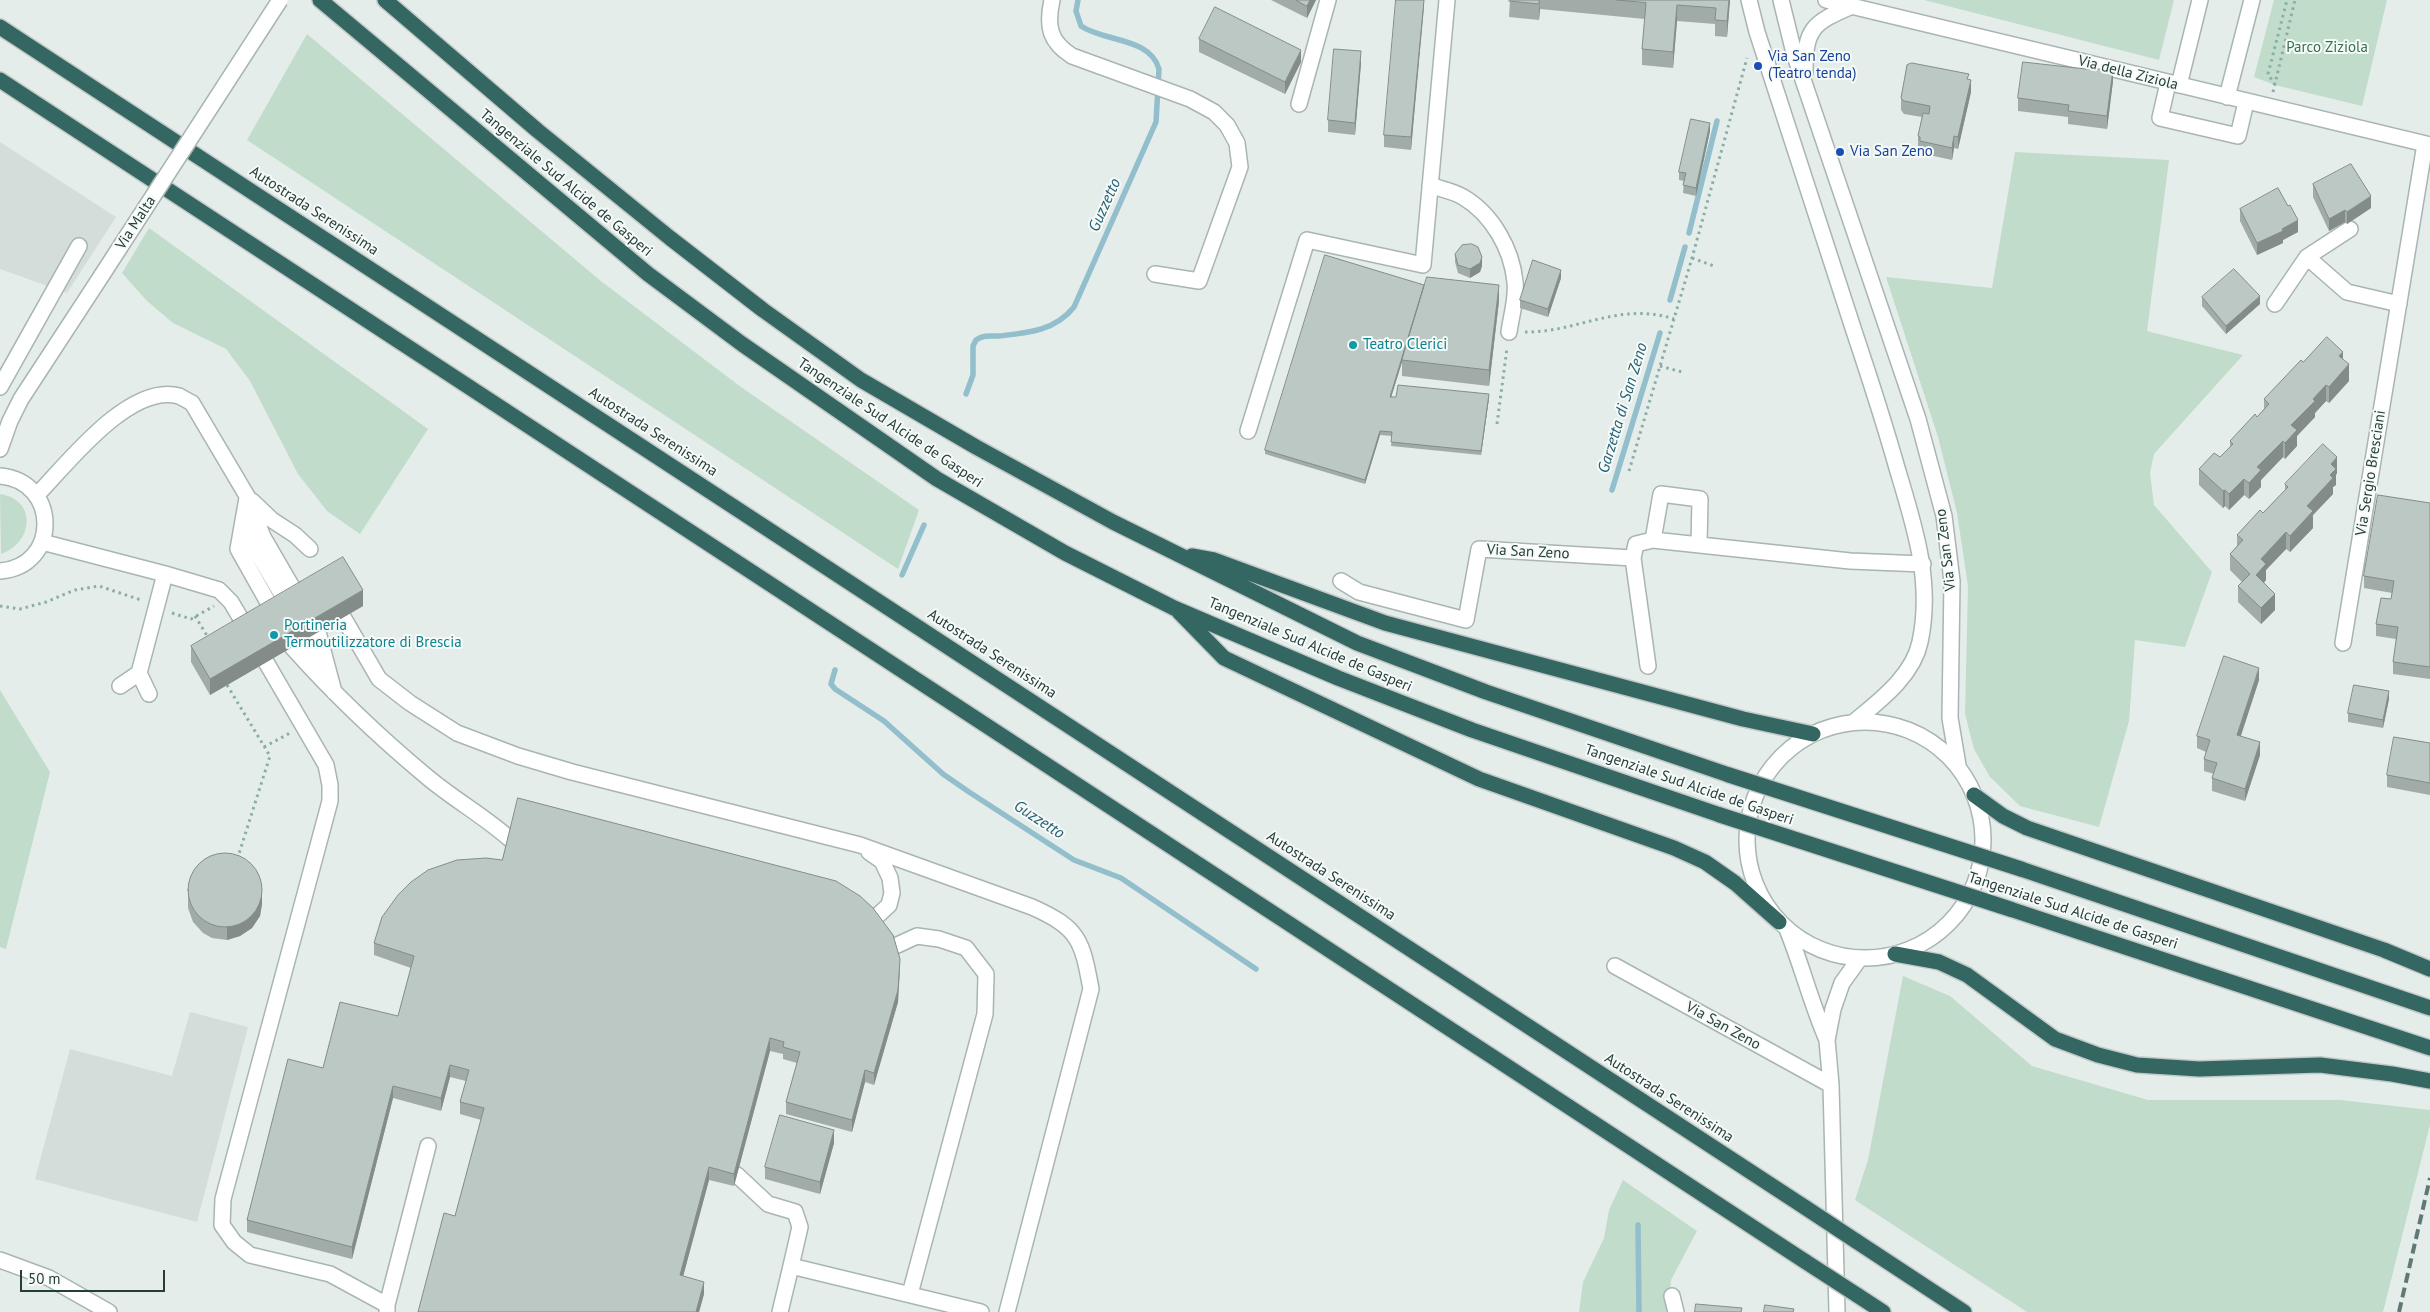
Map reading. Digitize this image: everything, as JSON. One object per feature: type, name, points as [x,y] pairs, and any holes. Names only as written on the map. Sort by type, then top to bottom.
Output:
[{"type":"highway","name":"Tangenziale Sud Alcide de Gasperi","points":[[320,0],[648,274],[742,344],[937,478],[1065,553],[1174,608],[1338,678],[1472,730],[1720,814],[2430,1048]]},
{"type":"highway","name":"Tangenziale Sud Alcide de Gasperi","points":[[385,0],[538,131],[670,238],[763,310],[861,380],[1113,522],[1357,643],[1486,692],[1729,775],[2021,869],[2430,1008]]},
{"type":"highway","name":"Autostrada Serenissima","points":[[0,27],[1964,1312]]},
{"type":"highway","points":[[0,80],[1883,1312]]},
{"type":"highway","points":[[1175,553],[1214,560],[1385,623],[1743,719],[1813,734]]},
{"type":"highway","points":[[1174,608],[1224,658],[1479,779],[1674,848],[1705,862],[1735,883],[1783,926]]},
{"type":"highway","points":[[1974,794],[2003,816],[2027,828],[2384,950],[2430,969]]},
{"type":"highway","points":[[1895,954],[1939,962],[1967,975],[2055,1039],[2098,1055],[2137,1065],[2199,1069],[2320,1066],[2392,1074],[2430,1081]]},
{"type":"street","name":"Via Malta","points":[[0,449],[10,422],[22,399],[280,0]]},
{"type":"street","points":[[1052,0],[1050,29],[1057,46],[1072,56],[1190,99],[1214,112],[1227,125],[1237,142],[1240,167],[1199,281],[1155,274]]},
{"type":"street","points":[[1299,104],[1328,0]]},
{"type":"street","points":[[1248,432],[1307,240],[1423,265],[1447,0]]},
{"type":"street","name":"Via San Zeno","points":[[1749,0],[1757,32],[1885,427],[1915,528],[1923,564],[1920,644],[1911,664],[1887,694],[1854,722]]},
{"type":"street","name":"Via San Zeno","points":[[1781,0],[1794,53],[1918,419],[1944,516],[1952,581],[1950,718],[1958,765],[1974,794],[1979,810],[1983,841],[1979,873],[1958,913],[1920,944],[1895,954],[1860,958],[1831,954],[1807,943],[1783,926]]},
{"type":"street","name":"Via della Ziziola","points":[[1826,0],[2427,145]]},
{"type":"street","points":[[2200,0],[2174,84],[2160,118],[2238,136],[2246,102]]},
{"type":"street","points":[[2228,97],[2252,0]]},
{"type":"street","points":[[1806,86],[1805,51],[1810,31],[1825,18],[1852,6]]},
{"type":"street","name":"Via Sergio Bresciani","points":[[2343,643],[2427,145]]},
{"type":"street","points":[[1430,185],[1462,196],[1485,214],[1500,236],[1511,259],[1516,284],[1509,332]]},
{"type":"street","points":[[2275,304],[2307,257],[2350,229]]},
{"type":"street","points":[[0,387],[79,246]]},
{"type":"street","points":[[2307,257],[2347,292],[2399,304]]},
{"type":"street","points":[[37,495],[104,425],[138,402],[161,395],[179,396],[192,403],[247,496],[272,520],[295,535],[310,549]]},
{"type":"street","points":[[0,476],[10,477],[25,484],[37,495],[44,510],[46,526],[42,542],[34,555],[22,565],[0,571]]},
{"type":"street","points":[[1648,666],[1632,558],[1636,544],[1653,540],[1661,494],[1700,499],[1699,545]]},
{"type":"street","points":[[247,496],[251,542],[293,602]]},
{"type":"street","points":[[247,496],[238,548],[274,613]]},
{"type":"street","name":"Via San Zeno","points":[[1653,540],[1850,561],[1923,564]]},
{"type":"street","points":[[42,542],[219,590],[227,598],[247,629]]},
{"type":"street","name":"Via San Zeno","points":[[1341,581],[1359,592],[1466,620],[1479,549],[1632,558]]},
{"type":"street","points":[[149,694],[139,673],[165,574]]},
{"type":"street","points":[[343,617],[379,680],[410,703],[458,733],[518,756],[572,772],[860,845],[1032,907],[1056,917],[1071,931],[1084,951],[1091,989],[1007,1312]]},
{"type":"street","points":[[336,696],[305,639],[336,696],[427,777],[493,824],[511,840]]},
{"type":"street","points":[[266,662],[326,765],[330,785],[330,801],[223,1199],[222,1225],[234,1242],[250,1255],[330,1274],[387,1309],[428,1146]]},
{"type":"street","points":[[120,686],[139,673]]},
{"type":"street","name":"Via San Zeno","points":[[1827,1040],[1814,1010],[1802,967],[1783,926],[1763,901],[1752,876],[1746,842],[1748,820],[1765,776],[1792,747],[1813,734],[1854,722],[1894,726],[1925,738],[1958,765]]},
{"type":"street","points":[[860,845],[882,861],[890,878],[892,893],[889,905],[874,920]]},
{"type":"street","points":[[893,947],[918,936],[938,939],[966,948],[986,974],[986,1014],[910,1294]]},
{"type":"street","name":"Via San Zeno","points":[[1837,1312],[1831,1085],[1827,1040],[1833,1009],[1842,983],[1860,958]]},
{"type":"street","name":"Via San Zeno","points":[[1615,966],[1831,1085]]},
{"type":"street","points":[[738,1175],[768,1204],[795,1212],[800,1227],[780,1312]]},
{"type":"street","points":[[0,1260],[49,1278],[109,1312]]},
{"type":"street","points":[[790,1266],[981,1312]]},
{"type":"street","points":[[1672,1296],[1676,1312]]},
{"type":"path","points":[[2275,85],[2268,74],[2287,0]]},
{"type":"path","points":[[2270,107],[2295,0]]},
{"type":"path","points":[[1629,471],[1692,258],[1743,68],[1757,32]]},
{"type":"path","points":[[1692,258],[1714,266]]},
{"type":"path","points":[[1496,424],[1509,332],[1533,332],[1635,313],[1656,314],[1674,319]]},
{"type":"path","points":[[1660,366],[1682,372]]},
{"type":"path","points":[[0,606],[20,610],[75,590],[99,586],[137,598],[156,609],[191,619],[227,598]]},
{"type":"path","points":[[195,616],[214,648]]},
{"type":"path","points":[[227,685],[270,756],[235,867]]},
{"type":"path","points":[[264,747],[303,725]]},
{"type":"shaded area","points":[[0,142],[116,217],[67,293],[0,269]]},
{"type":"shaded area","points":[[190,1012],[248,1027],[197,1222],[35,1179],[70,1049],[172,1076]]},
{"type":"green space","points":[[1924,0],[2174,0],[2159,60]]},
{"type":"green space","name":"Parco Ziziola","points":[[2274,0],[2387,0],[2362,106],[2275,85],[2254,77]]},
{"type":"green space","points":[[307,34],[602,282],[741,387],[919,510],[898,569],[247,140]]},
{"type":"green space","points":[[2015,152],[2169,160],[2147,331],[2243,355],[2154,454],[2150,473],[2154,505],[2212,572],[2185,647],[2135,640],[2129,721],[2099,827],[2020,806],[1990,777],[1974,749],[1965,714],[1968,586],[1957,513],[1938,437],[1886,277],[1992,288]]},
{"type":"green space","points":[[149,228],[428,429],[360,534],[327,511],[298,474],[250,381],[226,349],[173,323],[147,301],[122,273]]},
{"type":"green space","points":[[0,494],[12,498],[20,504],[25,512],[27,522],[25,532],[20,541],[1,554]]},
{"type":"green space","points":[[0,690],[50,772],[6,949],[0,947]]},
{"type":"green space","points":[[1903,976],[1950,996],[2032,1066],[2148,1100],[2340,1100],[2430,1110],[2430,1125],[2383,1312],[2027,1312],[1855,1200],[1868,1160]]},
{"type":"green space","points":[[1623,1180],[1697,1231],[1671,1280],[1668,1312],[1579,1312],[1583,1282],[1604,1238],[1609,1210]]},
{"type":"building","points":[[1296,0],[1310,0],[1307,6]]},
{"type":"building","points":[[1396,0],[1424,0],[1411,137],[1384,135]]},
{"type":"building","points":[[1539,0],[1539,4],[1509,1]]},
{"type":"building","points":[[1617,0],[1729,0],[1727,21],[1715,20],[1716,8],[1677,5],[1673,52],[1642,49],[1646,3]]},
{"type":"building","points":[[1215,7],[1301,50],[1285,82],[1199,39]]},
{"type":"building","points":[[1334,49],[1361,51],[1355,123],[1328,120]]},
{"type":"building","points":[[2023,62],[2086,69],[2113,69],[2107,116],[2068,111],[2069,105],[2018,98]]},
{"type":"building","points":[[1912,63],[1969,74],[1967,79],[1971,80],[1958,137],[1954,136],[1952,148],[1920,141],[1918,136],[1923,113],[1929,114],[1930,106],[1904,101],[1901,98],[1907,65]]},
{"type":"building","points":[[1691,119],[1710,123],[1696,188],[1683,185],[1686,173],[1679,172]]},
{"type":"building","points":[[2351,164],[2371,196],[2347,212],[2345,210],[2329,219],[2313,184]]},
{"type":"building","points":[[2278,188],[2298,220],[2282,229],[2283,231],[2257,243],[2240,209]]},
{"type":"building","points":[[1472,244],[1478,247],[1482,257],[1480,263],[1470,269],[1458,265],[1455,254],[1462,245]]},
{"type":"building","name":"Teatro Clerici","points":[[1325,255],[1424,285],[1390,397],[1396,397],[1398,385],[1489,394],[1481,451],[1391,442],[1392,432],[1380,431],[1365,480],[1265,450]]},
{"type":"building","points":[[1533,260],[1561,270],[1548,309],[1520,300]]},
{"type":"building","points":[[2234,269],[2260,296],[2226,326],[2202,297]]},
{"type":"building","points":[[1427,277],[1499,285],[1489,370],[1402,360]]},
{"type":"building","points":[[2327,337],[2343,352],[2339,356],[2349,364],[2329,387],[2326,385],[2313,399],[2315,401],[2291,425],[2297,430],[2257,467],[2261,470],[2249,483],[2244,479],[2229,494],[2225,490],[2223,491],[2199,469],[2214,453],[2220,457],[2233,444],[2230,441],[2255,414],[2257,417],[2269,404],[2264,399],[2301,360],[2303,362]]},
{"type":"building","points":[[2323,444],[2337,457],[2331,464],[2336,469],[2330,475],[2333,478],[2307,506],[2313,511],[2290,536],[2286,532],[2261,559],[2266,564],[2256,575],[2275,594],[2261,608],[2238,586],[2250,574],[2230,554],[2243,540],[2237,535],[2260,510],[2263,513],[2288,487],[2285,484]]},
{"type":"building","points":[[2378,495],[2430,503],[2430,667],[2393,662],[2398,627],[2376,624],[2381,598],[2391,599],[2394,581],[2364,576]]},
{"type":"building","name":"Portineria Termoutilizzatore di Brescia","points":[[343,557],[363,590],[210,679],[191,646]]},
{"type":"building","points":[[2224,656],[2259,668],[2237,735],[2260,742],[2245,789],[2212,778],[2217,763],[2204,759],[2210,740],[2197,736]]},
{"type":"building","points":[[2354,685],[2389,691],[2383,720],[2348,713]]},
{"type":"building","points":[[2394,737],[2430,743],[2430,783],[2387,775]]},
{"type":"building","points":[[518,798],[836,881],[860,896],[873,908],[893,935],[900,959],[898,990],[874,1073],[865,1070],[852,1120],[786,1102],[800,1052],[783,1047],[784,1042],[770,1038],[734,1174],[709,1167],[680,1275],[704,1282],[696,1312],[418,1312],[444,1213],[455,1216],[484,1108],[460,1102],[469,1070],[450,1065],[441,1098],[393,1086],[352,1247],[247,1220],[288,1059],[323,1068],[340,1002],[398,1016],[414,956],[374,943],[382,917],[398,895],[411,882],[428,870],[457,860],[486,858],[502,860]]},
{"type":"building","points":[[225,853],[239,856],[251,864],[259,876],[262,890],[259,904],[251,916],[239,924],[225,927],[211,924],[199,916],[191,904],[188,890],[191,876],[199,864],[211,856]]},
{"type":"building","points":[[780,1115],[834,1130],[820,1182],[765,1167]]},
{"type":"building","points":[[1696,1304],[1742,1308],[1741,1312],[1695,1312]]},
{"type":"building","points":[[1765,1305],[1794,1309],[1793,1312],[1764,1312]]},
{"type":"waterway","name":"Guzzetto","points":[[966,394],[973,375],[973,346],[976,340],[990,336],[1020,334],[1049,326],[1066,315],[1074,307],[1156,122],[1159,69],[1154,59],[1146,51],[1136,46],[1081,26],[1076,11],[1078,0]]},
{"type":"waterway","name":"Garzetta di San Zeno","points":[[1689,233],[1717,121]]},
{"type":"waterway","name":"Garzetta di San Zeno","points":[[1670,300],[1685,247]]},
{"type":"waterway","name":"Garzetta di San Zeno","points":[[1612,490],[1660,333]]},
{"type":"waterway","name":"Guzzetto","points":[[902,575],[924,525]]},
{"type":"waterway","name":"Guzzetto","points":[[835,670],[831,684],[835,689],[884,721],[943,774],[1074,860],[1121,878],[1256,969]]},
{"type":"waterway","name":"Garzetta di San Zeno","points":[[1638,1225],[1639,1312]]},
{"type":"railway","points":[[2399,1312],[2430,1178]]},
{"type":"place","name":"Via San Zeno (Teatro tenda)","points":[[1758,66]]},
{"type":"place","name":"Via San Zeno","points":[[1840,152]]},
{"type":"place","name":"Teatro Clerici","points":[[1353,345]]},
{"type":"place","name":"Portineria Termoutilizzatore di Brescia","points":[[274,635]]}]
